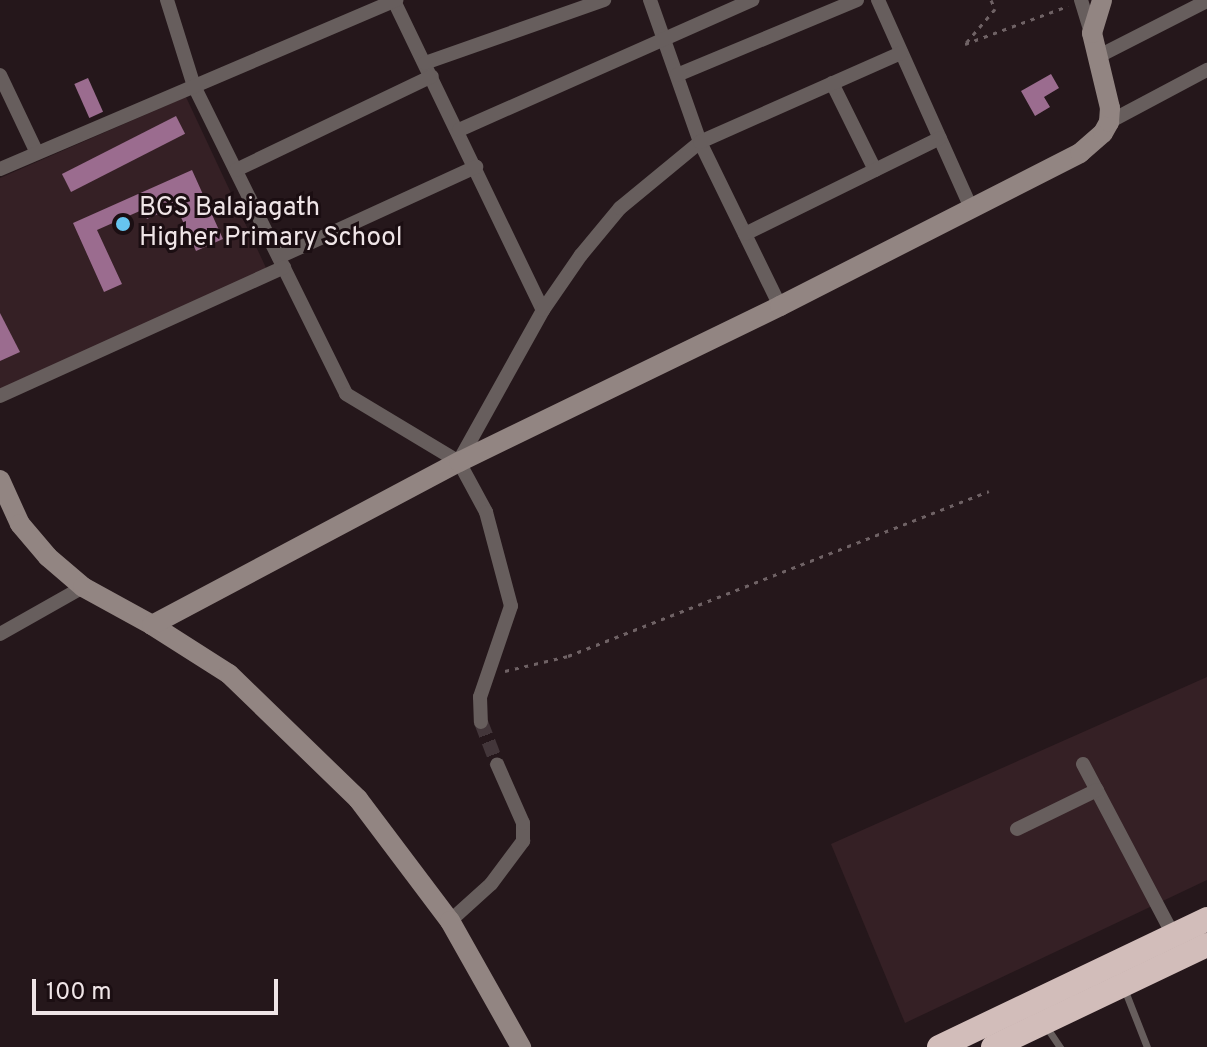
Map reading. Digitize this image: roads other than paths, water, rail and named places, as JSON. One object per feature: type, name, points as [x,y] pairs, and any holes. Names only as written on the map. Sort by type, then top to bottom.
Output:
[{"type":"highway","points":[[1006,1044],[1039,1012],[1173,935],[1207,919]]},
{"type":"highway","points":[[939,1047],[1123,985],[1207,945]]},
{"type":"street","points":[[167,0],[194,86],[346,394],[459,462],[486,512],[511,606],[480,697],[481,722]]},
{"type":"street","points":[[0,169],[395,0],[543,310]]},
{"type":"street","points":[[236,170],[428,70],[604,0]]},
{"type":"street","points":[[650,0],[700,142],[780,306]]},
{"type":"street","points":[[459,130],[753,0]]},
{"type":"street","points":[[677,75],[857,0]]},
{"type":"street","points":[[878,0],[971,208]]},
{"type":"street","points":[[152,625],[459,462],[780,306],[1080,153],[1103,133],[1109,122],[1110,108],[1081,0]]},
{"type":"street","points":[[1092,33],[1102,0]]},
{"type":"street","points":[[1097,57],[1207,1]]},
{"type":"street","points":[[459,462],[543,310],[581,255],[620,208],[700,142],[901,53]]},
{"type":"street","points":[[1109,122],[1207,70]]},
{"type":"street","points":[[0,75],[37,153]]},
{"type":"street","points":[[832,83],[875,170]]},
{"type":"street","points":[[745,234],[940,138]]},
{"type":"street","points":[[0,396],[476,167]]},
{"type":"street","points":[[0,480],[20,524],[48,557],[83,587],[152,625],[229,674],[358,799],[450,921],[521,1047]]},
{"type":"street","points":[[0,634],[83,587]]},
{"type":"street","points":[[450,921],[491,884],[523,841],[523,823],[497,764]]},
{"type":"street","points":[[1083,764],[1173,935]]},
{"type":"street","points":[[1017,829],[1097,790]]},
{"type":"lane","points":[[1123,985],[1147,1047]]},
{"type":"lane","points":[[1039,1012],[1060,1047]]},
{"type":"tunnel","points":[[481,722],[497,764]]},
{"type":"place","name":"BGS Balajagath Higher Primary School","points":[[123,224]]}]
